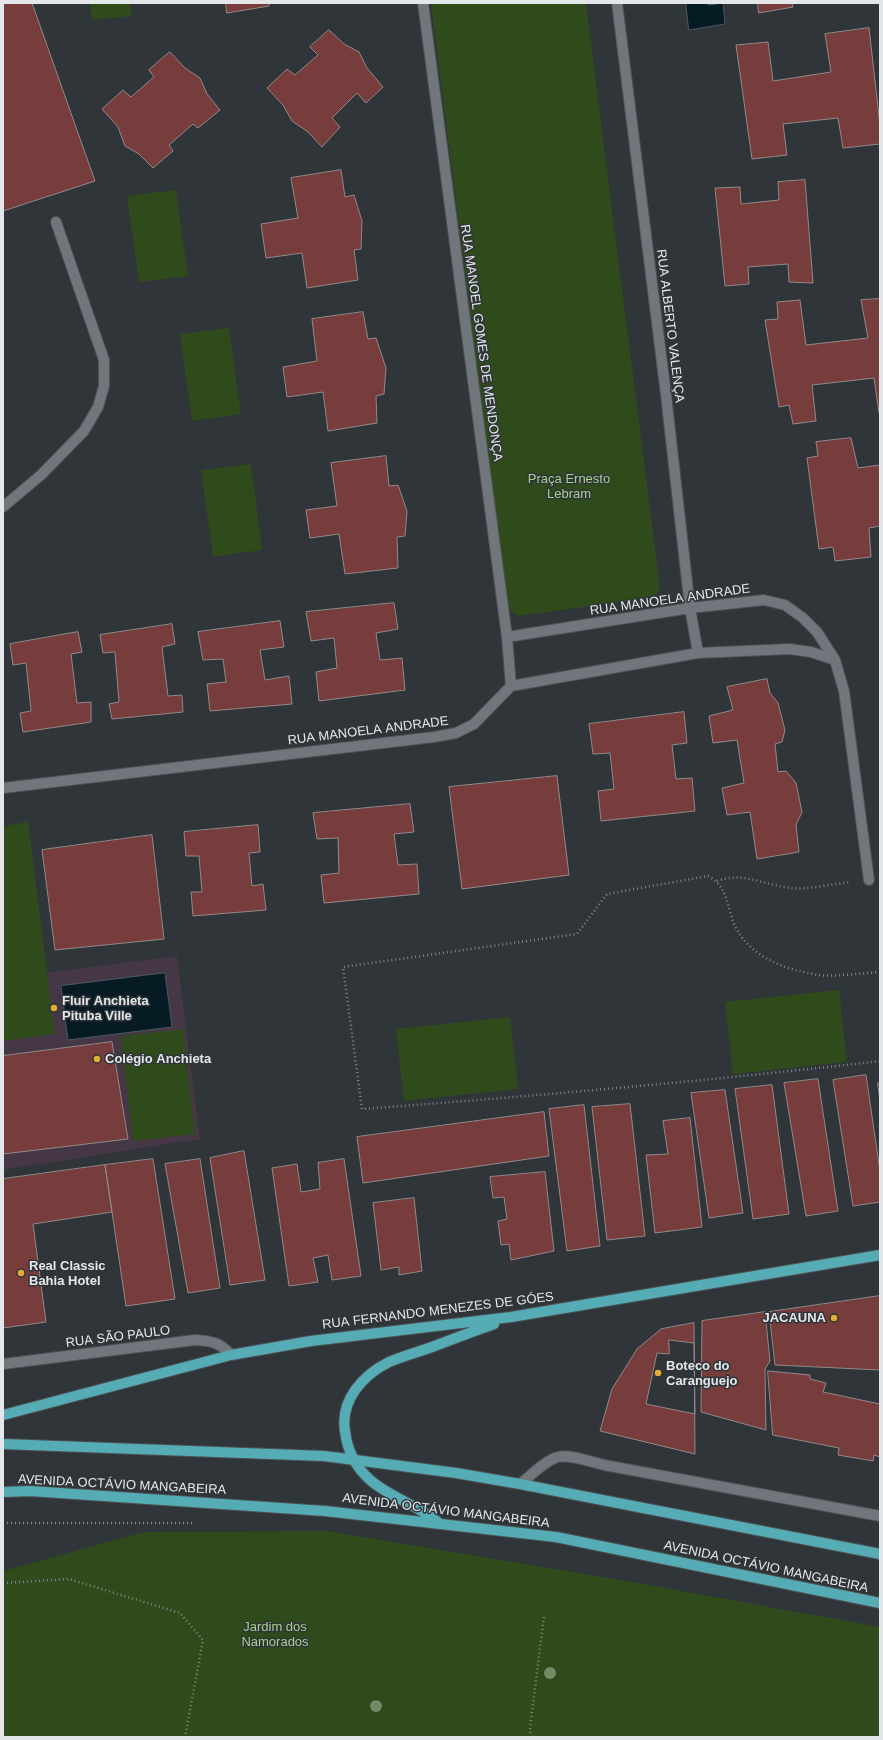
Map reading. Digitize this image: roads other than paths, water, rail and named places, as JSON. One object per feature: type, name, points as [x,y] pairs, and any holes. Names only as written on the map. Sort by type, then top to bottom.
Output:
[{"type":"main road","name":"RUA FERNANDO MENEZES DE GÓES","points":[[3,1415],[231,1355],[311,1341],[511,1317],[880,1255]]},
{"type":"main road","points":[[440,1524],[431,1516],[385,1491],[368,1478],[354,1460],[346,1438],[344,1427],[346,1406],[355,1390],[367,1376],[389,1362],[511,1317]]},
{"type":"main road","points":[[3,1444],[324,1456],[456,1473],[520,1484],[880,1554]]},
{"type":"main road","name":"AVENIDA OCTÁVIO MANGABEIRA","points":[[3,1492],[30,1491],[325,1511],[556,1537],[880,1604]]},
{"type":"street","name":"RUA MANOEL GOMES DE MENDONÇA","points":[[423,3],[506,637],[511,686]]},
{"type":"street","name":"RUA ALBERTO VALENÇA","points":[[616,3],[666,395],[690,608],[698,653]]},
{"type":"street","points":[[3,507],[41,475],[84,431],[98,407],[104,386],[104,360],[56,222]]},
{"type":"street","name":"RUA MANOELA ANDRADE","points":[[506,637],[690,608],[764,600],[785,605],[803,618],[817,632],[835,660],[844,691],[869,880]]},
{"type":"street","points":[[511,686],[698,653],[790,649],[811,652],[835,660]]},
{"type":"street","name":"RUA MANOELA ANDRADE","points":[[3,788],[434,737],[456,733],[474,724],[511,686]]},
{"type":"street","name":"RUA SÃO PAULO","points":[[3,1364],[195,1340],[212,1341],[225,1347],[231,1355]]},
{"type":"street","points":[[520,1484],[549,1461],[560,1457],[880,1516]]},
{"type":"water","points":[[686,3],[708,3],[708,5],[723,3],[725,24],[689,30]]},
{"type":"water","points":[[165,973],[172,1027],[68,1040],[61,986]]},
{"type":"place","name":"Fluir Anchieta Pituba Ville","points":[[54,1008]]},
{"type":"place","name":"Colégio Anchieta","points":[[97,1059]]},
{"type":"place","name":"Real Classic Bahia Hotel","points":[[21,1273]]},
{"type":"place","name":"JACAUNA","points":[[834,1318]]},
{"type":"place","name":"Boteco do Caranguejo","points":[[658,1373]]},
{"type":"park label","name":"Praça Ernesto Lebram","points":[[569,486]]},
{"type":"park label","name":"Jardim dos Namorados","points":[[275,1634]]}]
